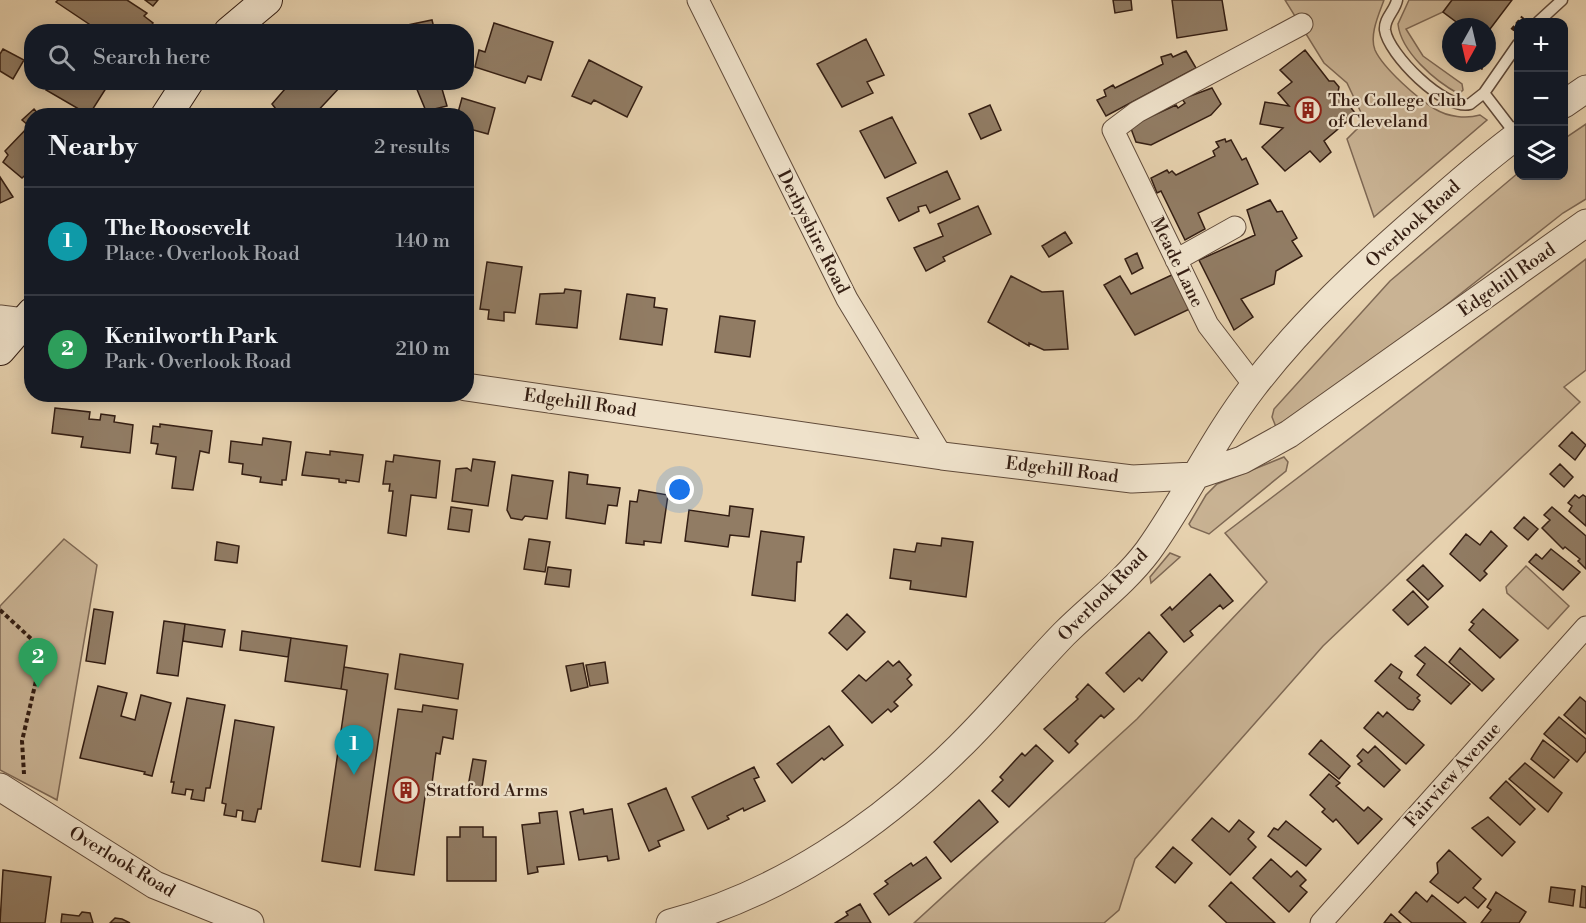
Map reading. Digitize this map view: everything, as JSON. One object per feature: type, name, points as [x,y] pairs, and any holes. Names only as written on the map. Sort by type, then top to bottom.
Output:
[{"type":"main road","points":[[238,24],[267,0]]},
{"type":"main road","points":[[171,108],[183,90]]},
{"type":"main road","points":[[0,350],[22,319]]},
{"type":"street","name":"Derbyshire Road","points":[[698,0],[847,299],[942,456]]},
{"type":"street","name":"Meade Lane","points":[[1254,385],[1208,325],[1113,130],[1137,112],[1302,24]]},
{"type":"street","points":[[1568,101],[1586,89]]},
{"type":"street","name":"Overlook Road","points":[[670,923],[747,897],[801,868],[865,826],[914,788],[960,746],[1065,634],[1130,572],[1148,551],[1254,385],[1320,310],[1377,255],[1490,156],[1514,139]]},
{"type":"street","name":"Edgehill Road","points":[[474,388],[942,456],[1132,479],[1194,476],[1242,460],[1289,434],[1586,223]]},
{"type":"street","points":[[1176,260],[1235,227]]},
{"type":"street","name":"Fairview Avenue","points":[[1321,923],[1586,627]]},
{"type":"street","name":"Overlook Road","points":[[0,787],[141,877],[193,902],[250,923]]},
{"type":"lane","points":[[1397,0],[1385,28],[1392,47],[1410,69],[1454,103],[1470,104],[1484,93],[1514,50]]},
{"type":"lane","points":[[1542,18],[1562,0]]},
{"type":"lane","points":[[1484,93],[1514,131]]},
{"type":"path","points":[[0,610],[39,646],[42,655],[22,741],[24,774]]},
{"type":"shaded area","points":[[1285,0],[1384,0],[1375,25],[1373,44],[1385,65],[1411,91],[1435,109],[1457,116],[1480,115],[1487,120],[1374,217],[1347,139],[1365,121],[1347,83],[1324,63]]},
{"type":"shaded area","points":[[1409,0],[1452,0],[1443,12],[1406,29],[1423,56],[1442,70],[1442,72],[1462,84],[1463,90],[1459,94],[1430,74],[1412,55],[1400,35],[1398,24]]},
{"type":"shaded area","points":[[1586,124],[1586,199],[1563,213],[1412,332],[1276,427],[1272,417],[1274,409],[1390,281],[1514,176],[1514,180],[1568,180],[1568,136]]},
{"type":"shaded area","points":[[1586,259],[1586,370],[1564,387],[1580,402],[1323,646],[1135,859],[1119,910],[1104,923],[914,923],[1137,719],[1267,582],[1225,533]]},
{"type":"shaded area","points":[[1284,457],[1288,462],[1286,471],[1209,534],[1191,527],[1189,524],[1206,495],[1217,484]]},
{"type":"shaded area","points":[[64,539],[97,565],[57,800],[0,770],[0,606]]},
{"type":"shaded area","points":[[1170,553],[1180,557],[1151,583],[1150,577]]},
{"type":"shaded area","points":[[1526,566],[1569,606],[1548,629],[1507,593],[1506,587]]},
{"type":"building","points":[[58,0],[127,0],[147,13],[144,16],[153,23],[89,24],[56,2]]},
{"type":"building","points":[[145,0],[158,0],[153,6]]},
{"type":"building","points":[[1113,0],[1131,0],[1132,10],[1115,13]]},
{"type":"building","points":[[1172,0],[1222,0],[1227,30],[1177,38]]},
{"type":"building","points":[[1452,0],[1512,0],[1496,21],[1496,18],[1451,18],[1443,12]]},
{"type":"building","points":[[432,20],[433,24],[413,24]]},
{"type":"building","points":[[494,23],[553,42],[541,80],[528,76],[525,83],[475,67],[479,50],[485,52]]},
{"type":"building","points":[[866,39],[884,75],[867,82],[873,93],[842,107],[817,64]]},
{"type":"building","points":[[3,49],[24,60],[13,79],[0,71],[0,54]]},
{"type":"building","name":"The College Club of Cleveland","points":[[1305,50],[1329,81],[1334,81],[1339,87],[1338,92],[1356,114],[1324,141],[1331,152],[1320,162],[1310,151],[1285,171],[1262,147],[1283,128],[1260,124],[1265,102],[1289,106],[1278,93],[1292,82],[1280,70]]},
{"type":"building","points":[[1186,51],[1196,68],[1106,116],[1097,100],[1106,96],[1104,90],[1113,85],[1115,88],[1163,64],[1161,57],[1171,54],[1173,57]]},
{"type":"building","points":[[589,60],[642,87],[627,117],[594,100],[591,104],[572,96]]},
{"type":"building","points":[[1212,88],[1221,104],[1211,115],[1151,145],[1136,142],[1130,126],[1176,105],[1178,108],[1185,103],[1182,99]]},
{"type":"building","points":[[46,90],[105,90],[93,108],[77,108]]},
{"type":"building","points":[[284,90],[337,90],[320,108],[275,108],[272,104]]},
{"type":"building","points":[[417,90],[442,90],[447,106],[425,108]]},
{"type":"building","points":[[462,98],[495,108],[488,134],[474,130],[474,108],[459,108]]},
{"type":"building","points":[[990,105],[1001,130],[981,139],[969,114]]},
{"type":"building","points":[[892,117],[916,163],[885,178],[860,131]]},
{"type":"building","points":[[24,131],[24,176],[22,178],[3,162],[8,155],[5,151]]},
{"type":"building","points":[[1225,139],[1226,142],[1231,140],[1242,160],[1246,158],[1258,184],[1198,213],[1205,229],[1185,240],[1161,191],[1157,193],[1151,178],[1167,170],[1176,175],[1215,156],[1213,151],[1219,147],[1216,142]]},
{"type":"building","points":[[947,171],[960,199],[930,213],[926,205],[918,207],[919,211],[899,221],[887,198]]},
{"type":"building","points":[[0,177],[13,197],[0,203]]},
{"type":"building","points":[[1270,200],[1277,212],[1282,211],[1297,238],[1292,241],[1302,256],[1276,271],[1274,284],[1241,299],[1253,317],[1234,330],[1199,260],[1255,235],[1247,210]]},
{"type":"building","points":[[978,206],[991,234],[943,257],[945,261],[926,271],[914,248],[943,236],[938,224]]},
{"type":"building","points":[[1065,232],[1072,243],[1049,257],[1042,246]]},
{"type":"building","points":[[1137,253],[1143,268],[1132,274],[1125,259]]},
{"type":"building","points":[[487,262],[522,267],[515,313],[504,312],[504,321],[488,319],[489,310],[480,309]]},
{"type":"building","points":[[1176,273],[1196,306],[1135,335],[1104,285],[1120,276],[1131,294]]},
{"type":"building","points":[[1011,276],[1042,292],[1063,291],[1068,349],[1044,350],[1029,343],[1029,346],[988,322]]},
{"type":"building","points":[[565,289],[581,291],[577,328],[536,324],[540,294],[564,293]]},
{"type":"building","points":[[627,294],[655,298],[654,307],[667,309],[662,345],[620,339]]},
{"type":"building","points":[[720,316],[755,321],[750,357],[715,352]]},
{"type":"building","points":[[55,408],[90,412],[89,419],[100,420],[101,414],[115,416],[114,422],[133,425],[130,453],[81,447],[83,437],[52,433]]},
{"type":"building","points":[[160,424],[212,431],[209,453],[200,451],[193,490],[172,488],[176,457],[156,454],[158,444],[151,443],[153,426],[160,427]]},
{"type":"building","points":[[1572,432],[1586,445],[1575,460],[1559,446]]},
{"type":"building","points":[[263,438],[291,442],[286,480],[282,480],[282,485],[260,482],[261,477],[242,474],[243,464],[229,462],[231,441],[262,445]]},
{"type":"building","points":[[330,451],[363,455],[359,482],[346,480],[346,483],[339,482],[339,479],[302,475],[306,452],[330,455]]},
{"type":"building","points":[[394,455],[440,461],[436,498],[411,495],[406,536],[388,533],[393,491],[389,491],[390,484],[383,484],[386,461],[393,462]]},
{"type":"building","points":[[473,459],[495,462],[488,506],[452,501],[456,469],[467,468],[471,471]]},
{"type":"building","points":[[1560,464],[1573,477],[1564,487],[1550,474]]},
{"type":"building","points":[[569,472],[588,475],[587,484],[620,488],[617,506],[608,505],[605,524],[566,518]]},
{"type":"building","points":[[512,475],[553,481],[547,519],[525,516],[522,520],[511,518],[507,510]]},
{"type":"building","points":[[639,490],[668,495],[661,543],[644,541],[644,545],[626,543],[630,501],[637,502]]},
{"type":"building","points":[[1575,495],[1579,498],[1583,495],[1586,497],[1586,526],[1569,511],[1572,506],[1568,503]]},
{"type":"building","points":[[730,506],[753,509],[749,537],[730,535],[728,547],[685,541],[689,510],[729,516]]},
{"type":"building","points":[[451,507],[472,510],[469,532],[448,529]]},
{"type":"building","points":[[1552,507],[1586,536],[1586,569],[1578,561],[1580,559],[1565,547],[1563,549],[1542,528],[1550,520],[1544,515]]},
{"type":"building","points":[[1524,517],[1538,529],[1528,540],[1514,528]]},
{"type":"building","points":[[761,531],[804,537],[801,562],[797,562],[795,601],[752,595]]},
{"type":"building","points":[[1491,531],[1507,546],[1484,571],[1487,574],[1480,581],[1450,554],[1466,534],[1480,545]]},
{"type":"building","points":[[942,538],[973,542],[966,597],[910,589],[911,581],[890,578],[894,549],[915,552],[917,543],[941,546]]},
{"type":"building","points":[[529,539],[550,542],[545,572],[524,569]]},
{"type":"building","points":[[217,542],[239,546],[237,563],[215,560]]},
{"type":"building","points":[[1551,549],[1580,572],[1563,590],[1529,562],[1536,554],[1542,559]]},
{"type":"building","points":[[1423,565],[1443,586],[1428,600],[1407,580]]},
{"type":"building","points":[[548,567],[571,570],[569,587],[545,584]]},
{"type":"building","points":[[1210,574],[1233,601],[1223,609],[1220,605],[1190,631],[1193,635],[1184,642],[1161,615],[1170,607],[1172,610]]},
{"type":"building","points":[[1413,591],[1428,607],[1408,625],[1393,610]]},
{"type":"building","points":[[94,609],[113,612],[105,664],[86,661]]},
{"type":"building","points":[[1483,609],[1518,640],[1500,658],[1469,630],[1474,624],[1471,622]]},
{"type":"building","points":[[847,614],[865,632],[847,650],[829,633]]},
{"type":"building","points":[[164,621],[185,624],[178,676],[157,673]]},
{"type":"building","points":[[185,624],[225,630],[222,647],[183,641]]},
{"type":"building","points":[[242,631],[291,638],[288,657],[240,650]]},
{"type":"building","points":[[1149,632],[1167,652],[1142,681],[1139,678],[1124,692],[1106,673]]},
{"type":"building","points":[[291,638],[347,646],[341,689],[285,681]]},
{"type":"building","points":[[1425,647],[1470,684],[1451,704],[1417,675],[1425,664],[1415,656]]},
{"type":"building","points":[[1460,648],[1494,679],[1482,691],[1449,662]]},
{"type":"building","points":[[400,654],[463,664],[458,699],[395,689]]},
{"type":"building","points":[[888,661],[893,666],[899,661],[911,675],[907,679],[912,685],[894,702],[898,706],[891,712],[888,709],[872,723],[842,691],[859,675],[866,681]]},
{"type":"building","points":[[605,662],[608,683],[590,686],[586,665]]},
{"type":"building","points":[[583,663],[588,687],[571,691],[566,666]]},
{"type":"building","points":[[1391,664],[1402,672],[1399,678],[1420,695],[1417,698],[1420,701],[1413,710],[1408,709],[1375,681]]},
{"type":"building","points":[[344,667],[388,674],[360,867],[322,861],[347,690],[341,689]]},
{"type":"building","points":[[1088,684],[1114,709],[1104,718],[1101,715],[1075,741],[1078,744],[1069,753],[1044,729],[1078,699],[1076,697]]},
{"type":"building","points":[[98,686],[127,693],[121,716],[135,720],[141,695],[171,703],[152,776],[144,774],[145,772],[80,758]]},
{"type":"building","points":[[1580,697],[1586,702],[1586,734],[1564,715]]},
{"type":"building","points":[[187,698],[225,705],[210,788],[206,788],[204,801],[191,799],[193,790],[186,789],[185,795],[172,793],[174,782],[171,782]]},
{"type":"building","name":"Stratford Arms","points":[[423,705],[457,710],[453,739],[443,737],[440,754],[436,753],[431,791],[426,790],[414,875],[375,870],[398,709],[422,712]]},
{"type":"building","points":[[1378,712],[1383,717],[1387,712],[1424,745],[1406,764],[1364,728]]},
{"type":"building","points":[[1559,717],[1586,739],[1586,751],[1577,762],[1544,734]]},
{"type":"building","points":[[235,720],[274,727],[261,809],[258,809],[255,822],[242,820],[243,811],[237,810],[236,817],[224,815],[226,804],[222,803]]},
{"type":"building","points":[[829,726],[843,745],[824,760],[822,758],[792,783],[777,764]]},
{"type":"building","points":[[1321,740],[1350,766],[1339,779],[1309,754]]},
{"type":"building","points":[[1543,740],[1569,760],[1554,778],[1531,759]]},
{"type":"building","points":[[1036,745],[1053,761],[1009,807],[992,791],[1003,780],[1000,777],[1022,753],[1025,756]]},
{"type":"building","points":[[1375,746],[1400,770],[1384,787],[1358,764],[1362,761],[1357,756],[1363,749],[1368,753]]},
{"type":"building","points":[[473,759],[486,761],[481,794],[467,792]]},
{"type":"building","points":[[1525,763],[1562,793],[1548,812],[1509,779]]},
{"type":"building","points":[[754,767],[759,777],[754,779],[765,801],[744,811],[743,808],[727,816],[729,819],[708,829],[692,797]]},
{"type":"building","points":[[1329,774],[1340,783],[1336,786],[1364,811],[1368,807],[1382,819],[1358,844],[1336,819],[1333,822],[1322,812],[1325,809],[1310,795]]},
{"type":"building","points":[[1506,781],[1535,809],[1520,825],[1490,798]]},
{"type":"building","points":[[666,788],[684,830],[658,841],[660,846],[649,851],[628,804]]},
{"type":"building","points":[[979,800],[998,822],[951,862],[934,842]]},
{"type":"building","points":[[583,809],[584,814],[612,809],[619,859],[608,861],[607,856],[579,860],[570,812]]},
{"type":"building","points":[[557,811],[564,864],[537,867],[538,872],[528,874],[522,825],[540,823],[539,813]]},
{"type":"building","points":[[1488,817],[1515,842],[1502,856],[1472,828]]},
{"type":"building","points":[[1212,818],[1229,832],[1239,820],[1254,832],[1248,839],[1256,847],[1230,875],[1192,840]]},
{"type":"building","points":[[1286,821],[1321,849],[1306,866],[1268,836],[1274,828],[1278,830]]},
{"type":"building","points":[[460,827],[483,827],[483,837],[496,837],[496,881],[447,881],[447,837],[460,837]]},
{"type":"building","points":[[1173,847],[1192,863],[1175,883],[1156,867]]},
{"type":"building","points":[[1449,850],[1481,879],[1473,888],[1486,899],[1478,908],[1465,897],[1458,903],[1430,882],[1438,873],[1437,863]]},
{"type":"building","points":[[926,857],[941,878],[889,915],[874,894],[888,884],[885,881],[911,863],[913,866]]},
{"type":"building","points":[[1271,859],[1291,877],[1297,871],[1306,880],[1300,886],[1307,892],[1289,912],[1253,878]]},
{"type":"building","points":[[3,870],[51,877],[45,923],[0,923]]},
{"type":"building","points":[[1231,882],[1275,923],[1227,923],[1209,906]]},
{"type":"building","points":[[1582,886],[1586,887],[1586,908],[1580,907]]},
{"type":"building","points":[[1551,887],[1575,890],[1573,906],[1549,902]]},
{"type":"building","points":[[1416,892],[1427,902],[1432,895],[1466,923],[1412,923],[1399,912]]},
{"type":"building","points":[[1496,892],[1526,912],[1519,923],[1481,923],[1491,910],[1487,907]]},
{"type":"building","points":[[860,904],[871,923],[835,923],[848,915],[846,912]]},
{"type":"building","points":[[82,912],[90,913],[93,923],[61,923],[62,914],[79,916]]},
{"type":"building","points":[[1391,914],[1401,923],[1384,923]]},
{"type":"building","points":[[115,918],[122,919],[130,923],[110,923]]},
{"type":"place","name":"The College Club of Cleveland","points":[[1308,110]]},
{"type":"place","name":"Kenilworth Park","points":[[38,688]]},
{"type":"place","name":"The Roosevelt","points":[[354,775]]},
{"type":"place","name":"Stratford Arms","points":[[406,790]]}]
